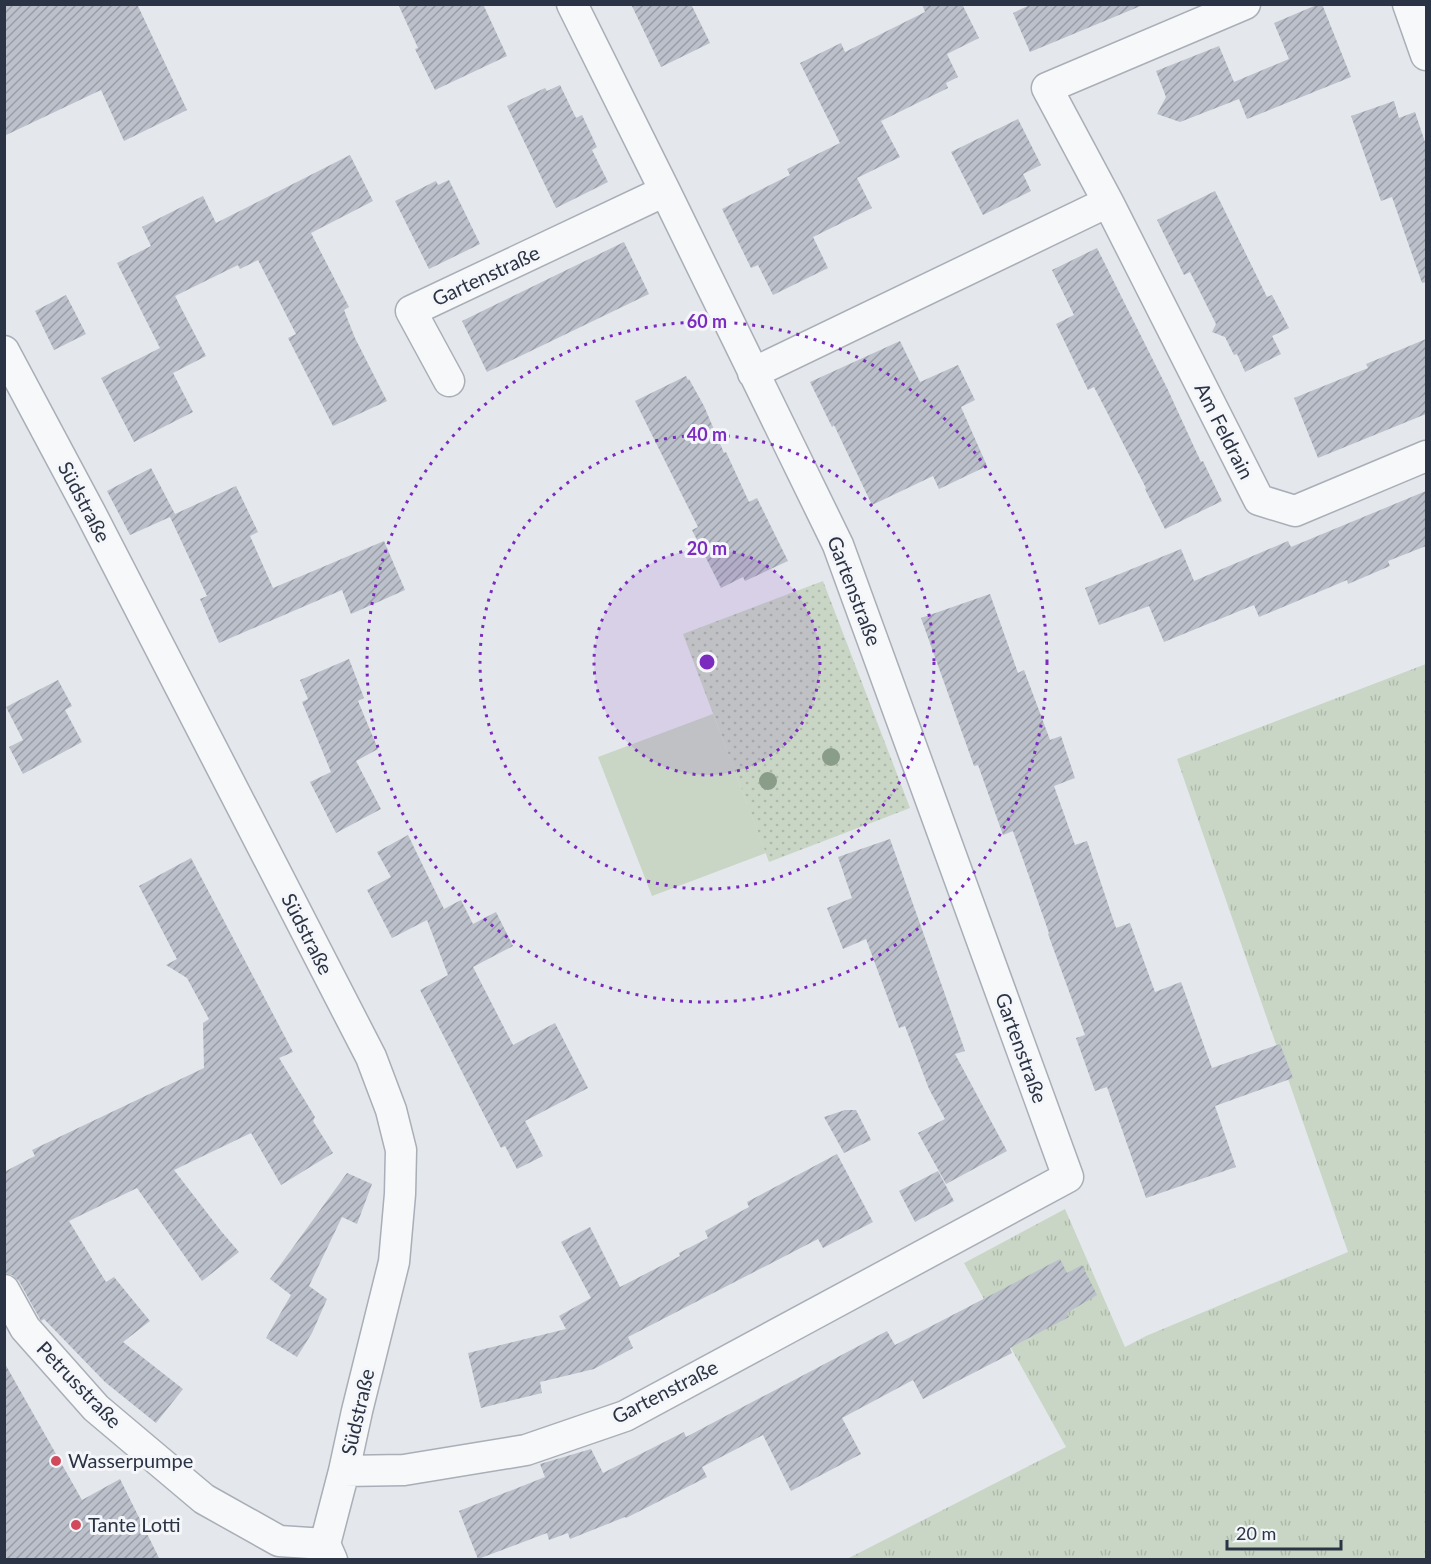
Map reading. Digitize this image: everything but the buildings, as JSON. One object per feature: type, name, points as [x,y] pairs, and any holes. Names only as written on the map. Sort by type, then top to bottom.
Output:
[{"type":"street","name":"Gartenstraße","points":[[344,1471],[404,1470],[526,1450],[625,1416],[1068,1177],[838,545],[572,4]]},
{"type":"street","name":"Am Feldrain","points":[[1245,4],[1047,87],[1259,500],[1296,511],[1426,456]]},
{"type":"street","points":[[1408,4],[1426,55]]},
{"type":"street","name":"Gartenstraße","points":[[449,381],[411,311],[665,191]]},
{"type":"street","points":[[753,373],[1108,202]]},
{"type":"street","name":"Südstraße","points":[[4,351],[90,512],[370,1057],[391,1110],[401,1150],[394,1262],[357,1411],[328,1552]]},
{"type":"street","name":"Petrusstraße","points":[[4,1290],[25,1328],[96,1408],[204,1498],[279,1541],[328,1552]]},
{"type":"green space","points":[[823,581],[910,808],[769,862],[683,634]]},
{"type":"green space","points":[[1426,664],[1426,1559],[845,1560],[1066,1447],[964,1263],[1065,1209],[1125,1347],[1146,1336],[1348,1252],[1177,759]]},
{"type":"green space","points":[[713,714],[766,853],[652,896],[598,757]]},
{"type":"place","name":"Wasserpumpe","points":[[56,1461]]},
{"type":"place","name":"Tante Lotti","points":[[76,1525]]}]
